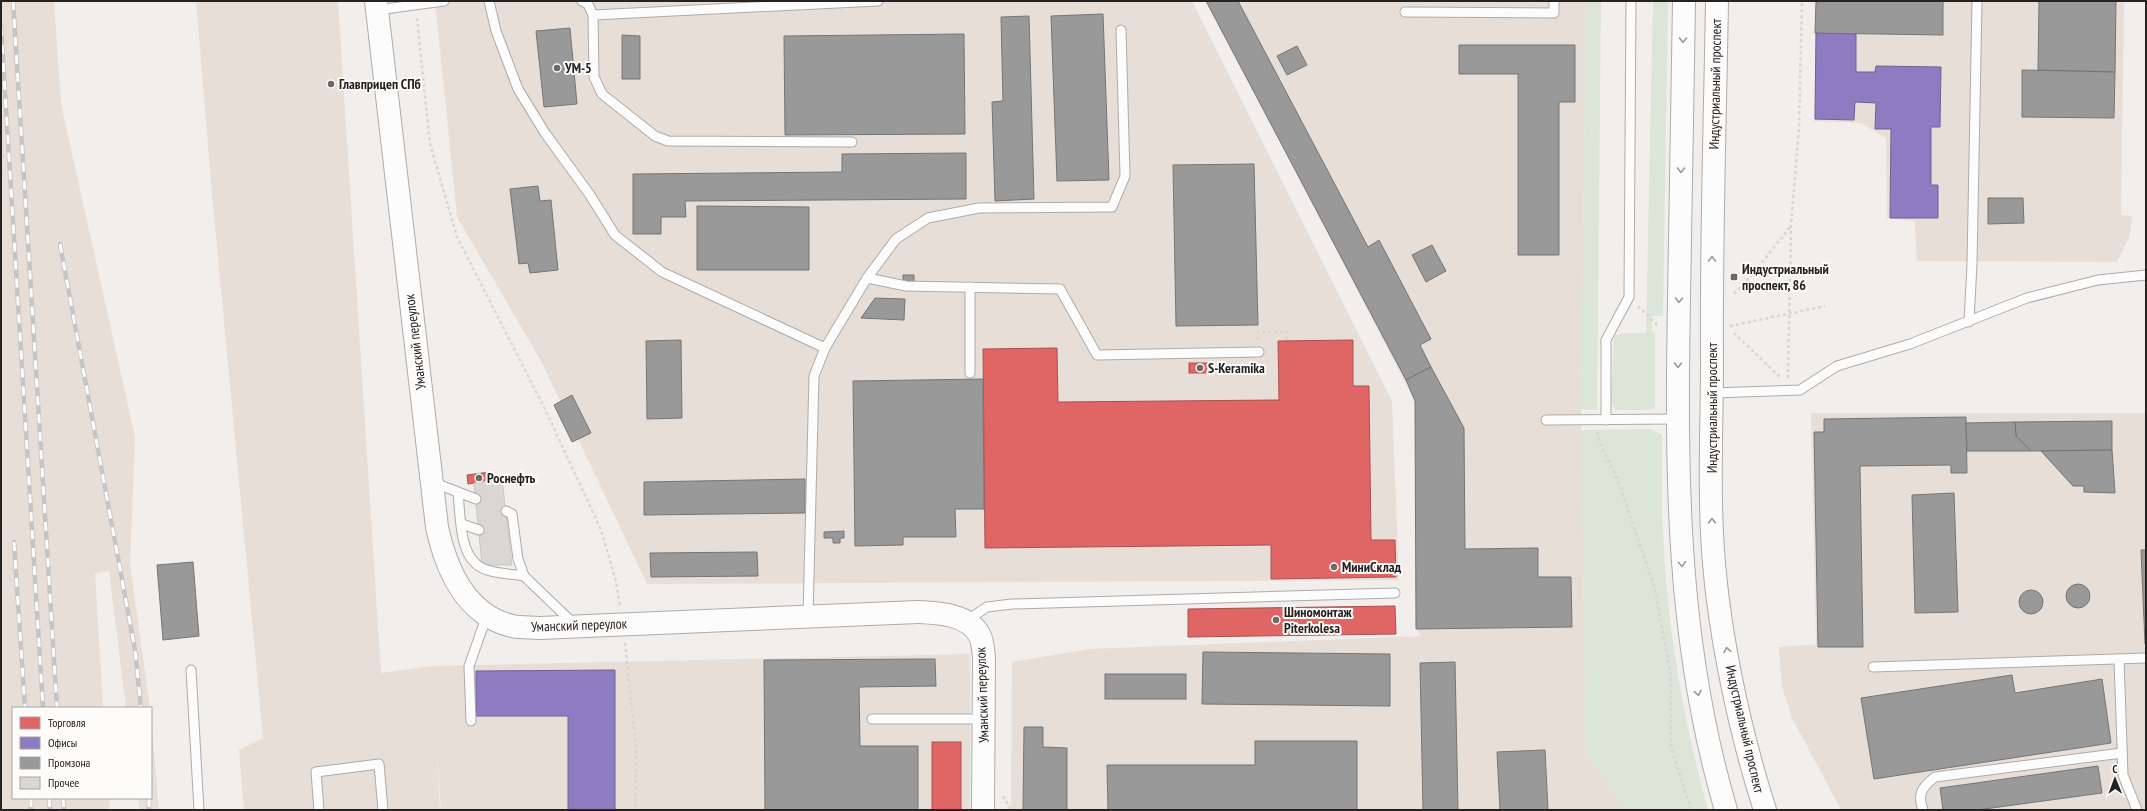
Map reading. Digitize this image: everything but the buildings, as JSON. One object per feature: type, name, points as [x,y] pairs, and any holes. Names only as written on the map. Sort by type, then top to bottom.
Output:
[{"type":"main road","points":[[1684,1],[1678,503],[1689,639],[1708,742],[1726,810]]},
{"type":"main road","name":"Индустриальный проспект","points":[[1717,1],[1712,393],[1712,534],[1719,599],[1739,712],[1765,810]]},
{"type":"main road","name":"Уманский переулок","points":[[377,6],[431,481],[443,555],[454,577],[468,599],[487,615],[512,626],[540,628],[918,612],[943,614],[966,621],[980,636],[984,658],[983,810]]},
{"type":"lane","points":[[377,6],[415,5],[444,1]]},
{"type":"lane","points":[[489,1],[496,31],[518,89],[545,133],[590,194],[616,235],[662,272],[825,348]]},
{"type":"lane","points":[[582,1],[588,4],[593,15],[594,77],[602,94],[655,136],[668,141],[852,142]]},
{"type":"lane","points":[[593,15],[878,1]]},
{"type":"lane","points":[[1405,12],[1554,13],[1554,1]]},
{"type":"lane","points":[[1601,420],[1606,340],[1629,297],[1632,1]]},
{"type":"lane","points":[[1969,322],[1972,264],[1977,1]]},
{"type":"lane","points":[[808,616],[814,376],[825,348],[867,278],[896,239],[928,218],[979,208],[1112,207],[1126,176],[1122,30]]},
{"type":"lane","points":[[1712,393],[1800,390],[1837,366],[1910,344],[2027,298],[2098,280],[2146,275]]},
{"type":"lane","points":[[867,278],[906,286],[1060,289],[1097,355],[1259,352]]},
{"type":"lane","points":[[970,287],[970,373]]},
{"type":"lane","points":[[1546,420],[1678,420]]},
{"type":"lane","points":[[431,481],[476,499]]},
{"type":"lane","points":[[458,493],[465,546],[470,558],[487,570],[524,576]]},
{"type":"lane","points":[[506,511],[512,514],[513,545],[524,576],[577,627]]},
{"type":"lane","points":[[462,524],[479,530]]},
{"type":"lane","points":[[966,621],[987,607],[1012,604],[1395,593]]},
{"type":"lane","points":[[471,721],[469,666],[487,615]]},
{"type":"lane","points":[[1873,667],[2146,658]]},
{"type":"lane","points":[[2119,659],[2122,775],[2137,810]]},
{"type":"lane","points":[[191,670],[199,810]]},
{"type":"lane","points":[[872,719],[984,719]]},
{"type":"lane","points":[[1923,810],[1919,799],[1923,786],[1935,777],[2122,753]]},
{"type":"lane","points":[[319,810],[316,772],[379,764],[383,810]]},
{"type":"path","points":[[1788,391],[1791,226],[1799,127],[1802,1]]},
{"type":"path","points":[[415,5],[430,144],[457,237],[545,409],[600,530],[616,581],[623,624],[636,748],[635,810]]},
{"type":"path","points":[[1734,294],[1756,270],[1791,226]]},
{"type":"path","points":[[1629,297],[1658,326]]},
{"type":"path","points":[[1734,326],[1825,306]]},
{"type":"path","points":[[1259,352],[1258,332],[1287,332],[1287,341]]},
{"type":"path","points":[[1734,332],[1780,375],[1788,391]]},
{"type":"path","points":[[1601,420],[1596,430],[1600,443],[1617,478],[1654,586],[1671,676],[1671,747],[1691,810]]},
{"type":"path","points":[[1002,793],[1011,810]]},
{"type":"shaded area","points":[[1,1],[54,1],[61,104],[135,437],[130,564],[150,707],[126,707],[109,571],[95,573],[103,707],[12,707],[12,799],[109,799],[110,810],[1,810]]},
{"type":"shaded area","points":[[196,1],[338,1],[381,673],[432,666],[970,654],[970,810],[441,810],[436,739],[440,810],[244,810],[239,750],[263,738],[212,194]]},
{"type":"shaded area","points":[[435,1],[1192,1],[1392,401],[1399,580],[647,584],[541,361],[457,217]]},
{"type":"shaded area","points":[[1206,1],[1586,1],[1581,419],[1586,754],[1627,810],[1011,810],[1012,662],[1089,649],[1421,636],[1416,629],[1415,401]]},
{"type":"shaded area","points":[[1816,1],[2124,1],[2121,215],[2132,216],[2130,235],[2117,262],[1917,261],[1915,221],[1887,218],[1886,138],[1861,123],[1814,121]]},
{"type":"shaded area","points":[[1811,413],[2146,413],[2146,810],[1841,810],[1792,718],[1782,687],[1779,647],[1816,644]]},
{"type":"shaded area","points":[[152,728],[159,810],[140,810],[138,799],[152,799]]},
{"type":"green space","points":[[1586,1],[1601,1],[1597,410],[1581,409]]},
{"type":"green space","points":[[1653,1],[1668,1],[1663,316],[1652,316],[1652,331],[1655,332],[1655,407],[1650,410],[1616,410],[1611,401],[1614,336],[1623,333],[1646,333]]},
{"type":"green space","points":[[1650,429],[1662,435],[1662,520],[1672,638],[1691,742],[1708,810],[1627,810],[1586,754],[1581,430]]},
{"type":"railway","points":[[13,1],[57,707]]},
{"type":"railway","points":[[1,27],[43,707]]},
{"type":"railway","points":[[60,244],[135,650],[141,707]]},
{"type":"railway","points":[[14,542],[25,707]]},
{"type":"railway","points":[[31,799],[31,810]]},
{"type":"railway","points":[[49,799],[50,810]]},
{"type":"railway","points":[[63,799],[64,810]]},
{"type":"railway","points":[[149,799],[149,810]]},
{"type":"place","name":"УМ-5","points":[[557,68]]},
{"type":"place","name":"Главприцеп СПб","points":[[331,84]]},
{"type":"place","name":"Индустриальный проспект, 86","points":[[1734,277]]},
{"type":"place","name":"S-Keramika","points":[[1200,368]]},
{"type":"place","name":"Роснефть","points":[[479,478]]},
{"type":"place","name":"МиниСклад","points":[[1334,567]]},
{"type":"place","name":"Шиномонтаж Piterkolesa","points":[[1276,620]]}]
